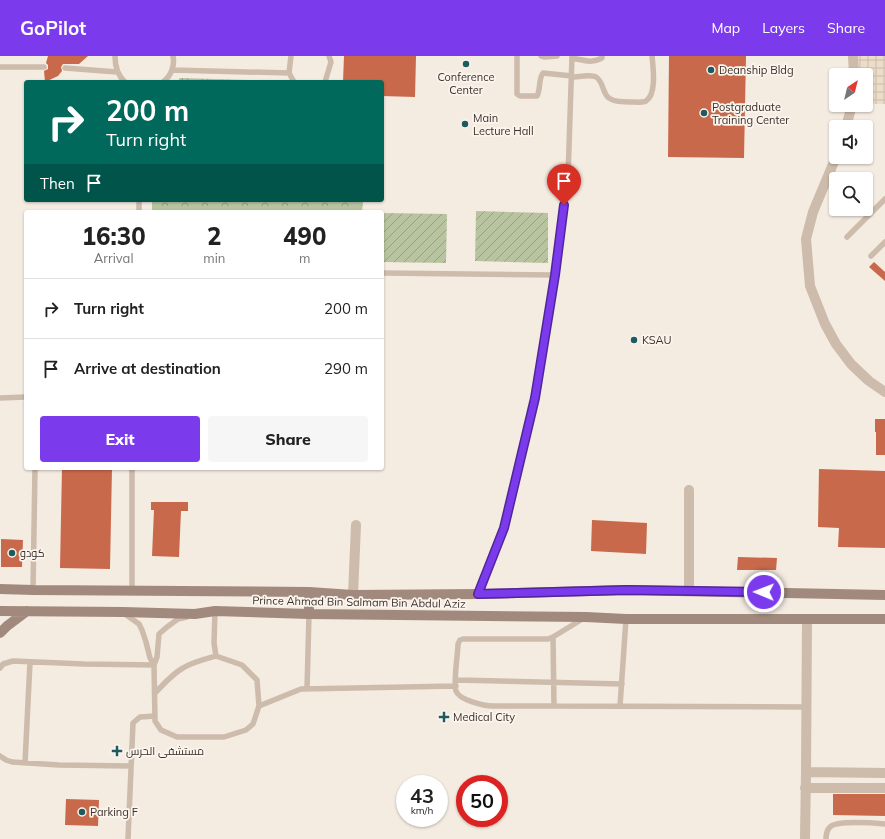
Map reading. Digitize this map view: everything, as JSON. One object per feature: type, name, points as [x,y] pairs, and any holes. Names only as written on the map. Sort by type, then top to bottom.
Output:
[{"type":"main road","name":"Prince Ahmad Bin Salmam Bin Abdul Aziz","points":[[0,589],[309,592],[354,595],[478,594],[627,590],[885,595]]},
{"type":"main road","points":[[309,592],[309,614]]},
{"type":"main road","name":"Prince Ahmad Bin Salmam Bin Abdul Aziz","points":[[0,611],[195,614],[215,611],[309,614],[586,617],[626,619],[885,619]]},
{"type":"main road","points":[[0,633],[27,611]]},
{"type":"street","points":[[853,56],[854,68]]},
{"type":"street","points":[[833,164],[813,212],[806,239],[810,286],[825,324],[836,344],[851,364],[869,381],[885,392]]},
{"type":"street","points":[[689,490],[689,591]]},
{"type":"street","points":[[354,595],[356,525]]},
{"type":"street","points":[[805,839],[807,620]]},
{"type":"street","points":[[806,772],[885,773]]},
{"type":"street","points":[[805,788],[885,788]]},
{"type":"lane","points":[[115,56],[117,72],[123,80]]},
{"type":"lane","points":[[165,80],[172,70],[174,60],[173,56]]},
{"type":"lane","points":[[291,56],[289,73],[293,80]]},
{"type":"lane","points":[[326,80],[331,62],[329,56]]},
{"type":"lane","points":[[517,56],[517,94],[520,96],[537,96],[539,92],[540,77],[543,73],[572,77],[596,77],[601,83],[608,97],[612,100],[621,102],[644,102],[648,99],[652,92],[653,82],[652,56]]},
{"type":"lane","points":[[541,56],[557,56]]},
{"type":"lane","points":[[478,594],[504,528],[535,398],[555,275],[568,177],[572,57],[592,62],[602,58],[602,56]]},
{"type":"lane","points":[[0,67],[44,67]]},
{"type":"lane","points":[[65,68],[117,72]]},
{"type":"lane","points":[[172,70],[289,73]]},
{"type":"lane","points":[[846,237],[885,199]]},
{"type":"lane","points":[[871,256],[885,242]]},
{"type":"lane","points":[[384,273],[555,275]]},
{"type":"lane","points":[[0,398],[24,397]]},
{"type":"lane","points":[[33,590],[36,470]]},
{"type":"lane","points":[[132,470],[132,591]]},
{"type":"lane","points":[[215,611],[214,643],[216,656]]},
{"type":"lane","points":[[123,612],[139,624],[150,658],[154,665]]},
{"type":"lane","points":[[155,693],[182,669],[193,663],[216,656],[242,665],[257,680],[259,706],[253,724],[246,730],[224,737],[177,737],[161,730],[155,721],[154,665],[157,657],[160,634],[178,619],[195,614]]},
{"type":"lane","points":[[306,689],[309,614]]},
{"type":"lane","points":[[586,617],[548,639],[460,640],[458,644],[456,683],[456,690],[460,697],[483,705],[493,706],[806,707]]},
{"type":"lane","points":[[620,706],[626,619]]},
{"type":"lane","points":[[553,637],[554,706]]},
{"type":"lane","points":[[0,668],[3,664],[13,661],[154,665]]},
{"type":"lane","points":[[25,762],[30,662]]},
{"type":"lane","points":[[259,706],[301,689],[456,683],[622,684]]},
{"type":"lane","points":[[128,839],[133,723],[140,717],[155,716]]},
{"type":"lane","points":[[0,756],[6,760],[59,765],[130,766]]},
{"type":"lane","points":[[826,839],[826,834],[830,827],[836,824],[885,824]]},
{"type":"green space","points":[[180,78],[246,80],[178,80]]},
{"type":"green space","points":[[152,202],[363,202],[362,210],[152,210]]},
{"type":"green space","points":[[476,211],[548,213],[548,263],[475,261]]},
{"type":"green space","points":[[384,213],[447,214],[446,263],[384,262]]},
{"type":"shaded area","points":[[853,56],[885,56],[885,104],[873,104],[873,68],[854,68]]},
{"type":"building","points":[[48,56],[88,56],[79,64],[63,64],[61,67],[62,71],[58,76],[49,80],[45,80],[44,71],[48,69],[48,65],[46,63]]},
{"type":"building","points":[[344,56],[416,56],[415,97],[384,96],[384,80],[343,80]]},
{"type":"building","points":[[669,56],[746,56],[744,158],[668,157]]},
{"type":"building","points":[[874,262],[885,272],[885,281],[869,267]]},
{"type":"building","points":[[875,419],[885,419],[885,455],[876,455]]},
{"type":"building","points":[[819,469],[885,471],[885,548],[838,547],[839,528],[818,527]]},
{"type":"building","points":[[62,470],[112,470],[110,569],[60,568]]},
{"type":"building","points":[[151,502],[188,502],[188,511],[181,511],[179,557],[152,556],[154,510],[151,510]]},
{"type":"building","points":[[592,520],[647,523],[646,554],[591,551]]},
{"type":"building","name":"كودو","points":[[1,539],[23,540],[22,567],[1,567]]},
{"type":"building","points":[[738,557],[777,558],[776,570],[737,570]]},
{"type":"building","points":[[833,794],[885,794],[885,816],[833,815]]},
{"type":"building","name":"Parking F","points":[[66,799],[99,800],[98,826],[65,825]]},
{"type":"place","name":"Conference Center","points":[[466,64]]},
{"type":"place","name":"Deanship Bldg","points":[[711,70]]},
{"type":"place","name":"Postgraduate Training Center","points":[[704,113]]},
{"type":"place","name":"Main Lecture Hall","points":[[465,124]]},
{"type":"place","name":"KSAU","points":[[634,340]]},
{"type":"place","name":"كودو","points":[[12,553]]},
{"type":"place","name":"Medical City","points":[[444,717]]},
{"type":"place","name":"مستشفى الحرس","points":[[117,751]]},
{"type":"place","name":"Parking F","points":[[82,812]]},
{"type":"route","points":[[564,205],[555,275],[535,398],[504,528],[478,594],[627,590],[764,592]]}]
